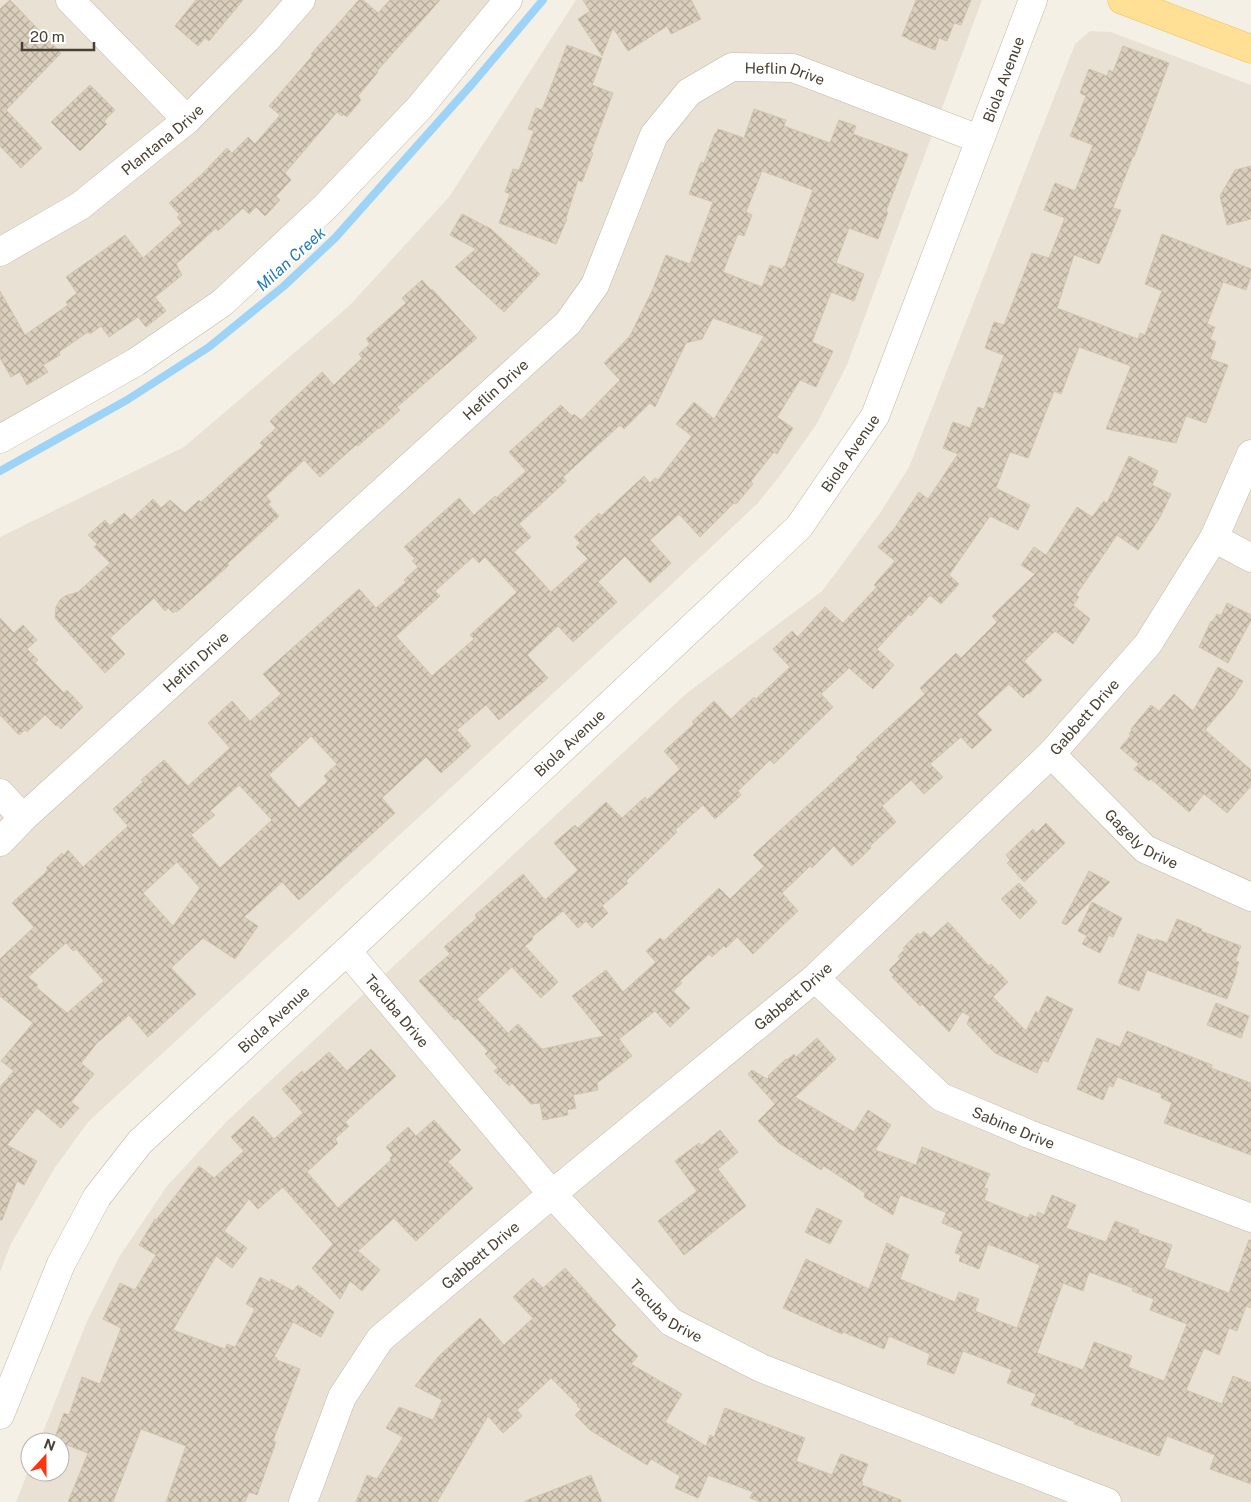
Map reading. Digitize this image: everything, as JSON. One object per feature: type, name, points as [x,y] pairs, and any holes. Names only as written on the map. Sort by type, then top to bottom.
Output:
[{"type":"main road","points":[[1122,0],[1251,49]]},
{"type":"street","points":[[70,0],[187,120]]},
{"type":"street","name":"Plantana Drive","points":[[0,252],[80,206],[187,120],[266,40],[301,0]]},
{"type":"street","points":[[0,438],[136,362],[222,303],[326,206],[420,107],[508,0]]},
{"type":"street","name":"Biola Avenue","points":[[0,1414],[61,1264],[97,1197],[140,1142],[347,951],[799,527],[875,416],[1033,0]]},
{"type":"street","name":"Heflin Drive","points":[[0,842],[23,818],[568,323],[595,284],[654,135],[689,92],[732,67],[793,68],[980,139]]},
{"type":"street","name":"Gabbett Drive","points":[[302,1502],[342,1397],[380,1340],[552,1194],[814,978],[1051,754],[1148,644],[1214,538],[1251,454]]},
{"type":"street","points":[[1214,538],[1251,558]]},
{"type":"street","name":"Gagely Drive","points":[[1051,754],[1144,849],[1251,897]]},
{"type":"street","points":[[0,793],[23,818]]},
{"type":"street","name":"Tacuba Drive","points":[[347,951],[552,1194],[671,1322],[761,1368],[1107,1502]]},
{"type":"street","name":"Sabine Drive","points":[[814,978],[941,1097],[1029,1134],[1251,1218]]},
{"type":"shaded area","points":[[0,0],[508,0],[300,218],[182,320],[0,424]]},
{"type":"shaded area","points":[[576,0],[982,0],[847,365],[816,425],[782,473],[758,503],[672,584],[88,1122],[54,1169],[11,1244],[0,1272],[0,537],[184,447],[349,306],[449,197]]},
{"type":"shaded area","points":[[1090,31],[1111,32],[1251,85],[1251,1502],[16,1502],[24,1482],[70,1482],[70,1432],[43,1432],[87,1321],[119,1257],[167,1186],[227,1121],[687,693],[822,591],[880,513],[909,467],[1075,44]]},
{"type":"building","points":[[10,0],[61,53],[6,110],[42,148],[21,168],[0,146],[0,9]]},
{"type":"building","points":[[196,0],[243,0],[209,41],[205,38],[198,46],[175,26]]},
{"type":"building","points":[[359,0],[363,0],[378,13],[390,0],[440,0],[377,71],[358,96],[361,100],[347,117],[337,112],[285,173],[291,180],[276,196],[280,200],[265,216],[256,207],[249,214],[243,208],[218,231],[216,228],[176,264],[182,275],[155,297],[166,311],[146,327],[138,317],[109,337],[101,326],[90,334],[88,332],[59,352],[60,355],[43,365],[48,372],[27,385],[20,372],[11,377],[0,358],[0,291],[25,335],[68,305],[66,302],[77,293],[66,277],[125,235],[143,258],[182,223],[177,217],[180,215],[169,203],[202,174],[227,148],[232,153],[248,137],[255,144],[280,115],[269,106],[313,55],[311,54]]},
{"type":"building","points":[[583,0],[691,0],[701,19],[671,34],[667,26],[628,51],[613,28],[602,56],[578,19],[590,11]]},
{"type":"building","points":[[916,0],[971,0],[961,25],[954,23],[947,41],[939,38],[935,50],[902,36]]},
{"type":"building","points":[[567,45],[602,58],[592,85],[613,93],[591,152],[593,153],[582,182],[578,180],[567,219],[556,244],[499,223],[510,194],[505,192],[513,169],[519,170],[534,131],[528,129],[536,108],[542,110]]},
{"type":"building","points":[[1123,46],[1169,63],[1113,208],[1121,210],[1099,264],[1074,255],[1057,308],[1138,339],[1140,333],[1145,335],[1162,291],[1145,284],[1162,234],[1251,269],[1251,276],[1246,290],[1223,282],[1207,324],[1215,327],[1210,339],[1216,342],[1210,359],[1228,365],[1206,423],[1186,416],[1176,443],[1106,429],[1131,366],[1079,347],[1061,394],[1054,391],[1028,458],[1010,452],[996,488],[1030,505],[1018,530],[990,516],[949,575],[959,584],[941,604],[930,595],[911,616],[909,614],[877,649],[894,665],[873,689],[849,668],[821,694],[833,707],[774,764],[770,760],[738,791],[741,795],[715,819],[703,805],[675,830],[677,832],[626,881],[628,883],[602,906],[608,913],[592,928],[586,921],[578,928],[563,911],[532,937],[533,939],[525,946],[558,982],[541,998],[512,967],[477,999],[508,1033],[518,1024],[542,1049],[604,1036],[572,996],[606,970],[623,992],[656,962],[646,951],[660,938],[664,941],[719,888],[730,899],[764,866],[753,855],[858,759],[856,757],[925,694],[920,688],[956,653],[961,658],[997,622],[992,616],[1035,574],[1021,565],[1034,547],[1046,555],[1077,507],[1092,517],[1104,501],[1107,503],[1129,456],[1158,471],[1152,485],[1171,494],[1159,519],[1138,550],[1117,535],[1076,595],[1079,597],[1073,605],[1090,619],[1073,644],[1055,631],[1024,661],[1042,680],[1029,694],[1023,698],[1009,684],[977,714],[992,730],[972,749],[961,737],[930,764],[943,777],[924,794],[911,780],[882,806],[896,822],[852,866],[834,846],[812,868],[810,866],[782,893],[798,911],[753,954],[737,937],[726,948],[724,946],[712,957],[709,954],[680,981],[682,983],[673,991],[690,1008],[670,1027],[655,1011],[619,1039],[632,1056],[597,1083],[598,1090],[573,1095],[576,1108],[567,1110],[568,1115],[543,1120],[540,1103],[531,1104],[512,1083],[509,1086],[494,1071],[498,1068],[485,1054],[488,1051],[457,1018],[455,1020],[419,981],[450,954],[444,947],[477,918],[475,915],[523,874],[545,900],[578,870],[554,843],[575,825],[578,828],[606,802],[622,818],[645,797],[647,800],[680,769],[664,751],[694,724],[692,722],[714,701],[731,719],[754,697],[756,699],[790,667],[773,649],[792,631],[798,637],[825,607],[843,623],[877,587],[874,585],[895,561],[878,547],[894,529],[919,492],[928,499],[958,454],[943,448],[953,422],[970,428],[978,407],[984,409],[1004,355],[985,348],[994,322],[1004,325],[1032,253],[1049,258],[1065,218],[1044,210],[1055,183],[1075,191],[1093,145],[1070,136],[1086,96],[1080,93],[1089,69],[1107,76],[1109,70],[1113,72]]},
{"type":"building","points":[[90,85],[115,110],[104,121],[107,124],[80,151],[51,122]]},
{"type":"building","points":[[754,109],[786,120],[784,126],[830,143],[839,120],[856,126],[853,134],[908,154],[886,211],[888,212],[878,239],[849,228],[836,263],[864,274],[854,301],[831,292],[812,342],[833,351],[816,387],[800,380],[777,417],[793,428],[777,454],[774,452],[751,481],[753,484],[736,504],[734,503],[700,537],[679,514],[650,540],[671,563],[650,583],[625,556],[598,582],[617,602],[573,642],[558,626],[527,655],[548,678],[499,720],[486,705],[457,730],[471,746],[441,773],[426,757],[382,798],[395,813],[299,900],[282,882],[244,917],[258,926],[235,959],[203,938],[171,968],[196,994],[148,1037],[129,1015],[97,1043],[81,1063],[94,1074],[71,1102],[79,1108],[61,1128],[37,1108],[7,1145],[37,1161],[24,1185],[17,1181],[2,1220],[0,1220],[0,1087],[14,1071],[1,1061],[33,1023],[0,996],[0,959],[34,927],[12,903],[44,874],[48,869],[46,868],[62,853],[64,855],[68,850],[83,867],[128,826],[113,809],[143,782],[141,780],[164,760],[188,786],[230,748],[208,723],[232,701],[250,721],[281,694],[263,674],[359,589],[376,608],[406,582],[404,580],[418,567],[412,561],[415,559],[404,547],[459,498],[474,515],[495,496],[496,498],[526,471],[509,452],[561,405],[572,416],[574,414],[581,420],[620,380],[604,363],[630,336],[652,291],[666,255],[690,264],[713,202],[689,194],[701,162],[704,163],[715,133],[718,129],[744,138]],"holes":[[[762,171],[813,190],[785,266],[782,269],[770,265],[762,287],[723,272],[738,234],[744,236],[752,215],[746,212]],[[713,318],[764,336],[714,419],[694,402],[676,424],[692,436],[658,480],[655,478],[650,483],[644,476],[601,516],[599,513],[574,537],[580,543],[576,547],[588,559],[551,592],[514,552],[531,537],[519,524],[566,481],[563,477],[620,425],[624,429],[650,403],[655,407],[686,343],[702,339]],[[473,557],[479,563],[485,557],[517,592],[470,635],[474,639],[432,676],[396,636],[440,596],[435,591]],[[311,736],[337,764],[324,776],[328,781],[299,808],[269,775]],[[239,785],[272,820],[220,868],[191,835],[215,815],[210,811]],[[177,862],[200,888],[173,926],[143,893]],[[66,943],[73,951],[76,949],[104,981],[67,1013],[36,987],[38,985],[28,977]]]},
{"type":"building","points":[[1251,166],[1251,219],[1227,225],[1220,196],[1235,170]]},
{"type":"building","points":[[462,214],[491,229],[540,274],[504,312],[455,267],[476,249],[450,235]]},
{"type":"building","points":[[422,280],[477,338],[397,407],[400,410],[379,429],[358,446],[356,445],[320,477],[304,460],[266,496],[271,502],[268,504],[279,516],[227,564],[229,565],[177,612],[173,613],[168,608],[165,611],[154,598],[110,638],[125,654],[105,673],[55,618],[56,607],[60,600],[65,596],[78,592],[110,563],[94,547],[97,544],[88,535],[105,520],[110,526],[124,513],[131,520],[153,499],[161,508],[170,500],[185,513],[199,500],[201,502],[263,446],[260,443],[276,428],[270,421],[322,372],[334,385],[362,358],[359,354],[370,344],[366,339],[406,303],[402,298]]},
{"type":"building","points":[[1227,603],[1251,615],[1251,620],[1228,663],[1199,647],[1211,621],[1217,614],[1221,616]]},
{"type":"building","points":[[0,618],[14,633],[23,625],[37,640],[27,649],[38,660],[35,663],[64,693],[67,690],[83,707],[61,729],[45,715],[27,732],[25,730],[19,735],[0,715]]},
{"type":"building","points":[[1218,667],[1243,681],[1234,696],[1205,730],[1251,770],[1251,786],[1227,813],[1204,794],[1189,812],[1151,779],[1149,781],[1134,769],[1139,764],[1120,748],[1131,735],[1129,734],[1131,729],[1151,705],[1159,711],[1174,694],[1193,711]]},
{"type":"building","points":[[1046,823],[1065,843],[1024,882],[1007,863],[1010,860],[1006,855],[1033,829],[1036,833]]},
{"type":"building","points":[[1089,871],[1110,882],[1066,925],[1062,923]]},
{"type":"building","points":[[1019,883],[1037,902],[1020,919],[1001,899]]},
{"type":"building","points":[[1092,902],[1122,918],[1113,937],[1109,935],[1100,953],[1082,944],[1087,936],[1078,931]]},
{"type":"building","points":[[1177,919],[1202,929],[1201,931],[1241,946],[1235,961],[1239,962],[1237,971],[1227,999],[1147,970],[1139,991],[1118,983],[1138,934],[1155,941],[1156,939],[1167,943]]},
{"type":"building","points":[[948,922],[989,966],[991,964],[1008,982],[993,997],[1026,1031],[1036,1011],[1038,1014],[1047,996],[1073,1009],[1048,1062],[1043,1060],[1037,1073],[995,1053],[967,1024],[970,1016],[962,1012],[949,1032],[892,977],[894,975],[889,970],[900,959],[898,956],[905,949],[903,948],[918,933],[920,935],[924,931],[931,938]]},
{"type":"building","points":[[1216,1003],[1249,1016],[1241,1038],[1207,1025]]},
{"type":"building","points":[[1127,1031],[1212,1065],[1211,1068],[1251,1083],[1251,1155],[1164,1123],[1172,1103],[1161,1098],[1162,1094],[1117,1077],[1113,1087],[1109,1085],[1103,1100],[1077,1089],[1097,1038],[1120,1047]]},
{"type":"building","points":[[817,1038],[836,1059],[795,1097],[854,1132],[868,1110],[891,1125],[875,1150],[916,1165],[922,1147],[990,1174],[984,1188],[988,1189],[984,1200],[1028,1218],[1030,1214],[1036,1217],[1038,1212],[1044,1215],[1052,1195],[1076,1205],[1066,1228],[1106,1242],[1115,1221],[1139,1230],[1138,1233],[1172,1245],[1164,1268],[1229,1293],[1249,1240],[1251,1240],[1251,1308],[1246,1306],[1237,1331],[1229,1328],[1219,1355],[1204,1348],[1186,1390],[1222,1404],[1233,1376],[1251,1383],[1251,1484],[1210,1469],[1215,1455],[1167,1436],[1159,1456],[1074,1424],[1075,1422],[1031,1405],[1036,1394],[1007,1383],[1012,1370],[963,1351],[954,1374],[927,1364],[930,1354],[889,1336],[884,1349],[843,1332],[842,1334],[783,1308],[806,1259],[869,1289],[887,1243],[909,1255],[900,1279],[955,1302],[959,1292],[979,1299],[975,1311],[1017,1328],[1040,1265],[988,1244],[979,1269],[959,1261],[961,1255],[955,1253],[963,1232],[942,1223],[945,1212],[900,1195],[893,1215],[864,1197],[865,1193],[824,1166],[821,1170],[779,1143],[758,1121],[775,1104],[748,1074],[752,1070],[767,1079],[786,1059],[794,1054],[796,1057]],"holes":[[[1089,1272],[1133,1288],[1132,1291],[1154,1299],[1150,1310],[1187,1324],[1164,1381],[1128,1367],[1132,1356],[1094,1342],[1083,1370],[1037,1353],[1063,1283],[1083,1291]]]},
{"type":"building","points":[[371,1049],[396,1076],[345,1122],[349,1126],[335,1139],[338,1143],[307,1172],[338,1208],[391,1160],[390,1158],[393,1155],[386,1147],[408,1127],[416,1136],[434,1120],[461,1150],[448,1162],[473,1188],[416,1241],[394,1218],[358,1251],[380,1270],[362,1291],[350,1281],[340,1299],[312,1268],[333,1244],[283,1187],[258,1209],[249,1199],[224,1231],[247,1248],[232,1268],[216,1256],[173,1330],[225,1349],[227,1344],[235,1347],[255,1309],[246,1304],[260,1277],[270,1282],[271,1279],[293,1291],[298,1285],[334,1312],[321,1337],[293,1322],[274,1357],[300,1369],[273,1441],[276,1442],[257,1495],[249,1492],[245,1502],[166,1502],[186,1446],[141,1429],[113,1502],[68,1502],[88,1453],[70,1446],[70,1432],[57,1432],[64,1413],[69,1415],[82,1377],[100,1384],[121,1328],[103,1319],[120,1283],[135,1290],[156,1255],[139,1245],[155,1219],[199,1166],[214,1178],[244,1151],[231,1137],[253,1116],[274,1139],[303,1113],[282,1089],[302,1071],[304,1074],[329,1052],[347,1071]]},
{"type":"building","points":[[720,1130],[738,1152],[718,1169],[746,1206],[684,1255],[658,1221],[697,1191],[675,1161],[699,1143],[701,1146]]},
{"type":"building","points":[[817,1208],[842,1221],[830,1244],[805,1232]]},
{"type":"building","points":[[565,1268],[616,1325],[611,1330],[638,1356],[631,1364],[682,1394],[665,1422],[706,1446],[710,1435],[714,1437],[725,1408],[805,1438],[796,1461],[832,1475],[841,1454],[868,1464],[861,1482],[863,1482],[862,1485],[901,1500],[901,1502],[761,1502],[750,1498],[753,1492],[708,1475],[698,1498],[675,1488],[680,1476],[651,1459],[647,1465],[590,1430],[575,1415],[581,1409],[578,1405],[551,1378],[517,1410],[522,1416],[503,1433],[488,1416],[437,1502],[356,1502],[367,1475],[377,1479],[403,1437],[386,1428],[399,1407],[433,1420],[442,1400],[415,1386],[438,1357],[480,1318],[504,1345],[533,1318],[513,1297],[533,1278],[543,1288]]},
{"type":"building","points":[[591,1475],[602,1502],[525,1502],[525,1501]]},
{"type":"waterway","name":"Milan Creek","points":[[0,471],[127,400],[209,347],[284,286],[335,238],[473,83],[543,0]]}]
